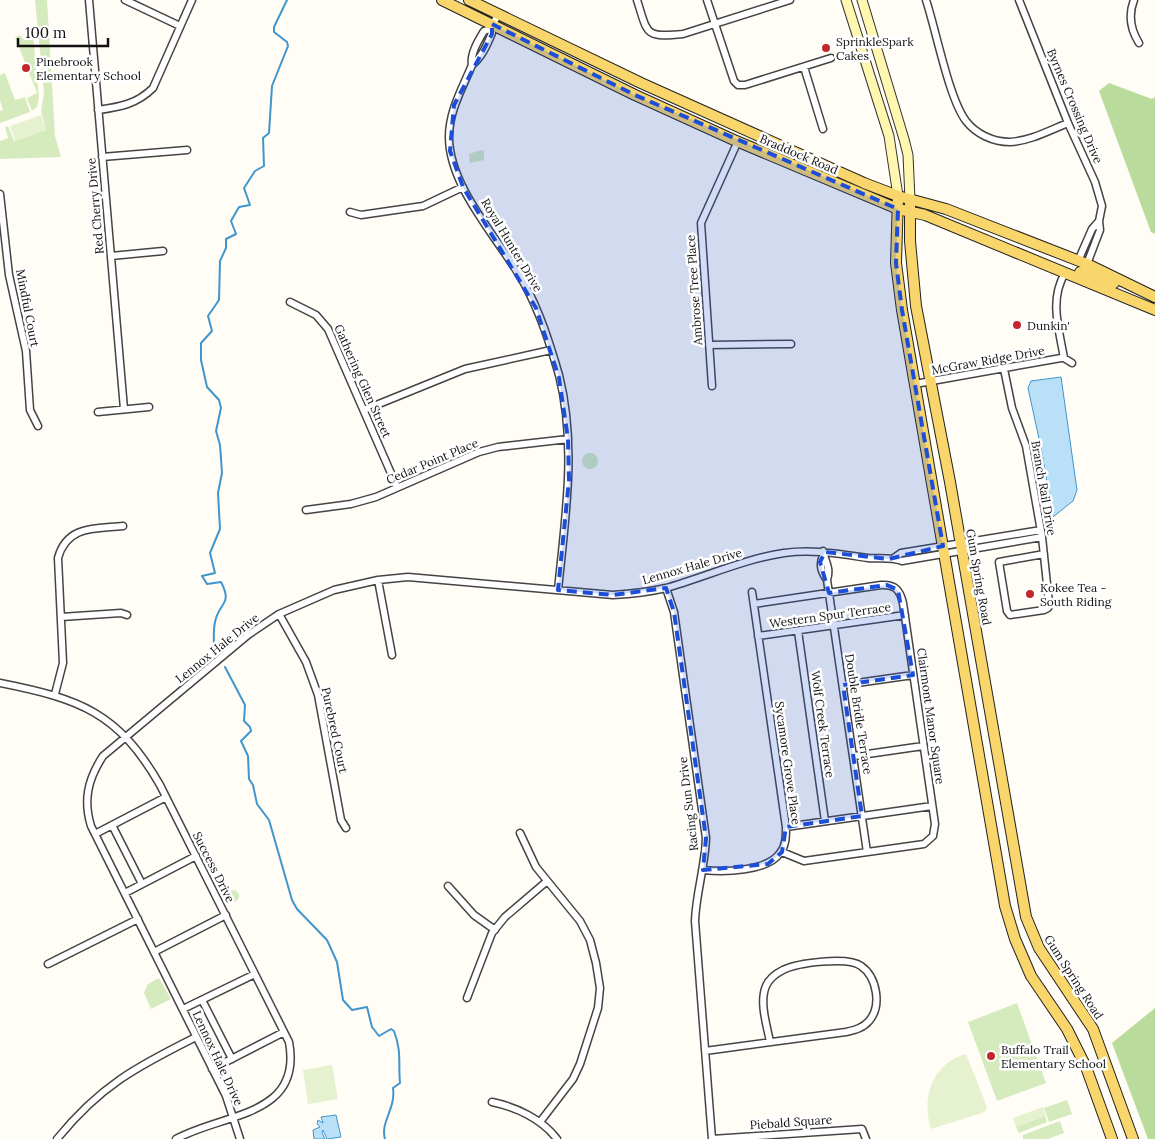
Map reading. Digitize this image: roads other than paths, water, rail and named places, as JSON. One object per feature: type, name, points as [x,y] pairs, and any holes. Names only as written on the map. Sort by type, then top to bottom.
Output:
[{"type":"main road","name":"Braddock Road","points":[[442,0],[491,26],[634,95],[738,141],[898,209],[925,215],[1155,310]]},
{"type":"main road","name":"Braddock Road","points":[[469,0],[692,106],[794,152],[898,196],[946,209],[1082,262],[1154,296]]},
{"type":"main road","points":[[846,0],[889,136],[898,196],[896,263],[943,550],[1008,914],[1015,938],[1031,976],[1066,1030],[1086,1067],[1112,1139]]},
{"type":"main road","name":"Gum Spring Road","points":[[862,0],[904,139],[909,165],[912,274],[1026,917],[1039,948],[1093,1029],[1133,1139]]},
{"type":"main road","points":[[634,95],[648,92],[683,108],[692,106]]},
{"type":"main road","points":[[738,141],[743,138],[781,152],[794,152]]},
{"type":"main road","points":[[1065,273],[1079,272],[1154,296]]},
{"type":"street","name":"Red Cherry Drive","points":[[89,0],[124,410]]},
{"type":"street","points":[[125,0],[180,26]]},
{"type":"street","points":[[98,110],[122,107],[144,97],[158,78],[192,0]]},
{"type":"street","points":[[637,0],[646,30],[653,35],[683,34],[790,0]]},
{"type":"street","points":[[707,0],[734,81],[738,85],[831,58]]},
{"type":"street","points":[[926,0],[958,108],[974,130],[995,140],[1008,142],[1033,137],[1068,123]]},
{"type":"street","name":"Byrnes Crossing Drive","points":[[1019,0],[1068,123],[1095,182],[1102,206],[1099,221],[1100,230],[1082,262]]},
{"type":"street","points":[[1134,0],[1130,15],[1133,33],[1139,43]]},
{"type":"street","name":"Royal Hunter Drive","points":[[498,15],[491,26],[492,33],[484,50],[472,66],[454,105],[450,121],[452,161],[463,187],[524,283],[536,308],[559,378],[568,439],[568,494],[558,590]]},
{"type":"street","points":[[804,67],[823,129]]},
{"type":"street","name":"Ambrose Tree Place","points":[[712,386],[701,223],[738,141]]},
{"type":"street","points":[[102,157],[187,150]]},
{"type":"street","points":[[350,212],[361,215],[423,206],[463,187]]},
{"type":"street","name":"Mindful Court","points":[[0,194],[9,275],[26,351],[30,410],[38,426]]},
{"type":"street","points":[[111,256],[163,252]]},
{"type":"street","name":"McGraw Ridge Drive","points":[[915,384],[1064,358],[1055,301],[1057,287],[1065,273]]},
{"type":"street","name":"Gathering Glen Street","points":[[290,302],[316,314],[328,329],[397,486]]},
{"type":"street","points":[[710,346],[791,344]]},
{"type":"street","points":[[364,410],[465,369],[551,350]]},
{"type":"street","points":[[1064,358],[1072,362]]},
{"type":"street","name":"Branch Rail Drive","points":[[1004,369],[1012,408],[1026,446],[1042,537],[1044,554],[1048,608],[1010,615],[1007,611],[999,562],[1044,554]]},
{"type":"street","points":[[98,412],[149,407]]},
{"type":"street","name":"Cedar Point Place","points":[[306,510],[351,504],[376,497],[397,486],[498,447],[568,439]]},
{"type":"street","points":[[55,694],[63,663],[58,558],[61,547],[72,535],[80,531],[123,526]]},
{"type":"street","points":[[961,546],[1040,530]]},
{"type":"street","points":[[961,546],[1042,537]]},
{"type":"street","name":"Lennox Hale Drive","points":[[240,1139],[233,1117],[212,1069],[95,834],[87,813],[86,801],[89,784],[103,756],[239,642],[279,614],[334,590],[378,580],[408,577],[440,578],[613,595],[666,588],[759,558],[787,553],[823,553],[876,559],[894,558],[901,553],[943,550],[961,546]]},
{"type":"street","name":"Double Bridle Terrace","points":[[823,553],[820,562],[823,574],[827,580],[867,852]]},
{"type":"street","points":[[378,580],[392,655]]},
{"type":"street","name":"Clairmont Manor Square","points":[[754,604],[881,585],[891,586],[900,593],[905,615],[935,828],[934,836],[928,842],[867,852],[804,861],[782,852]]},
{"type":"street","name":"Racing Sun Drive","points":[[666,588],[674,612],[706,838],[695,921],[712,1139]]},
{"type":"street","name":"Sycamore Grove Place","points":[[752,592],[786,827],[782,852]]},
{"type":"street","points":[[61,617],[121,613],[127,615]]},
{"type":"street","name":"Purebred Court","points":[[279,614],[306,662],[318,695],[341,820],[346,828]]},
{"type":"street","name":"Western Spur Terrace","points":[[758,636],[905,615]]},
{"type":"street","name":"Wolf Creek Terrace","points":[[798,631],[825,821]]},
{"type":"street","points":[[843,685],[913,675]]},
{"type":"street","name":"Success Drive","points":[[0,683],[55,694],[87,708],[127,737],[148,764],[166,797],[284,1032],[291,1052],[291,1067],[278,1095],[266,1104],[176,1139]]},
{"type":"street","points":[[854,756],[923,746]]},
{"type":"street","points":[[95,834],[166,797]]},
{"type":"street","points":[[786,827],[932,806]]},
{"type":"street","points":[[112,825],[142,884]]},
{"type":"street","points":[[520,832],[533,862],[546,882],[580,921],[590,940],[600,988],[598,1008],[580,1064],[573,1079],[540,1122]]},
{"type":"street","points":[[703,870],[717,872],[760,866],[768,864],[782,852]]},
{"type":"street","points":[[124,892],[196,856]]},
{"type":"street","points":[[467,998],[483,953],[495,930],[510,912],[546,882]]},
{"type":"street","points":[[448,886],[474,915],[495,930]]},
{"type":"street","points":[[154,952],[226,915]]},
{"type":"street","points":[[48,964],[138,919]]},
{"type":"street","points":[[705,1051],[846,1032],[863,1026],[871,1020],[875,1010],[875,988],[872,979],[862,966],[843,960],[781,971],[766,985],[764,996],[770,1042]]},
{"type":"street","points":[[183,1010],[255,974]]},
{"type":"street","points":[[202,1000],[232,1059]]},
{"type":"street","points":[[212,1069],[284,1032]]},
{"type":"street","points":[[57,1139],[76,1116],[127,1073],[196,1037]]},
{"type":"street","points":[[492,1102],[507,1105],[540,1122],[557,1139]]},
{"type":"street","name":"Piebald Square","points":[[712,1139],[783,1137],[862,1129],[866,1139]]},
{"type":"water","points":[[1061,377],[1077,490],[1073,501],[1053,517],[1028,388],[1031,381]]},
{"type":"water","points":[[336,1115],[341,1137],[327,1139],[323,1130],[322,1133],[325,1139],[314,1139],[313,1130],[320,1127],[317,1124],[318,1120],[323,1123],[321,1117]]},
{"type":"waterway","points":[[214,650],[215,622],[226,595],[221,582],[207,584],[202,576],[215,573],[210,553],[220,529],[218,493],[222,473],[220,445],[216,431],[221,408],[219,400],[207,387],[201,360],[201,343],[212,331],[208,316],[219,300],[220,261],[226,248],[226,239],[236,234],[231,221],[239,207],[250,205],[244,188],[255,171],[264,166],[263,138],[269,133],[272,86],[288,46],[287,42],[274,32],[274,27],[287,0]]},
{"type":"waterway","points":[[225,667],[245,705],[244,721],[251,731],[241,741],[248,756],[249,779],[253,785],[257,804],[269,820],[292,900],[297,909],[327,940],[337,962],[343,1000],[352,1010],[367,1007],[372,1027],[379,1036],[391,1029],[394,1031],[399,1051],[400,1083],[393,1088],[392,1102],[384,1133],[385,1139]]},
{"type":"place","name":"SprinkleSpark Cakes","points":[[826,48]]},
{"type":"place","name":"Pinebrook Elementary School","points":[[26,68]]},
{"type":"place","name":"Dunkin'","points":[[1017,325]]},
{"type":"place","name":"Kokee Tea - South Riding","points":[[1030,594]]},
{"type":"place","name":"Buffalo Trail Elementary School","points":[[991,1056]]}]
